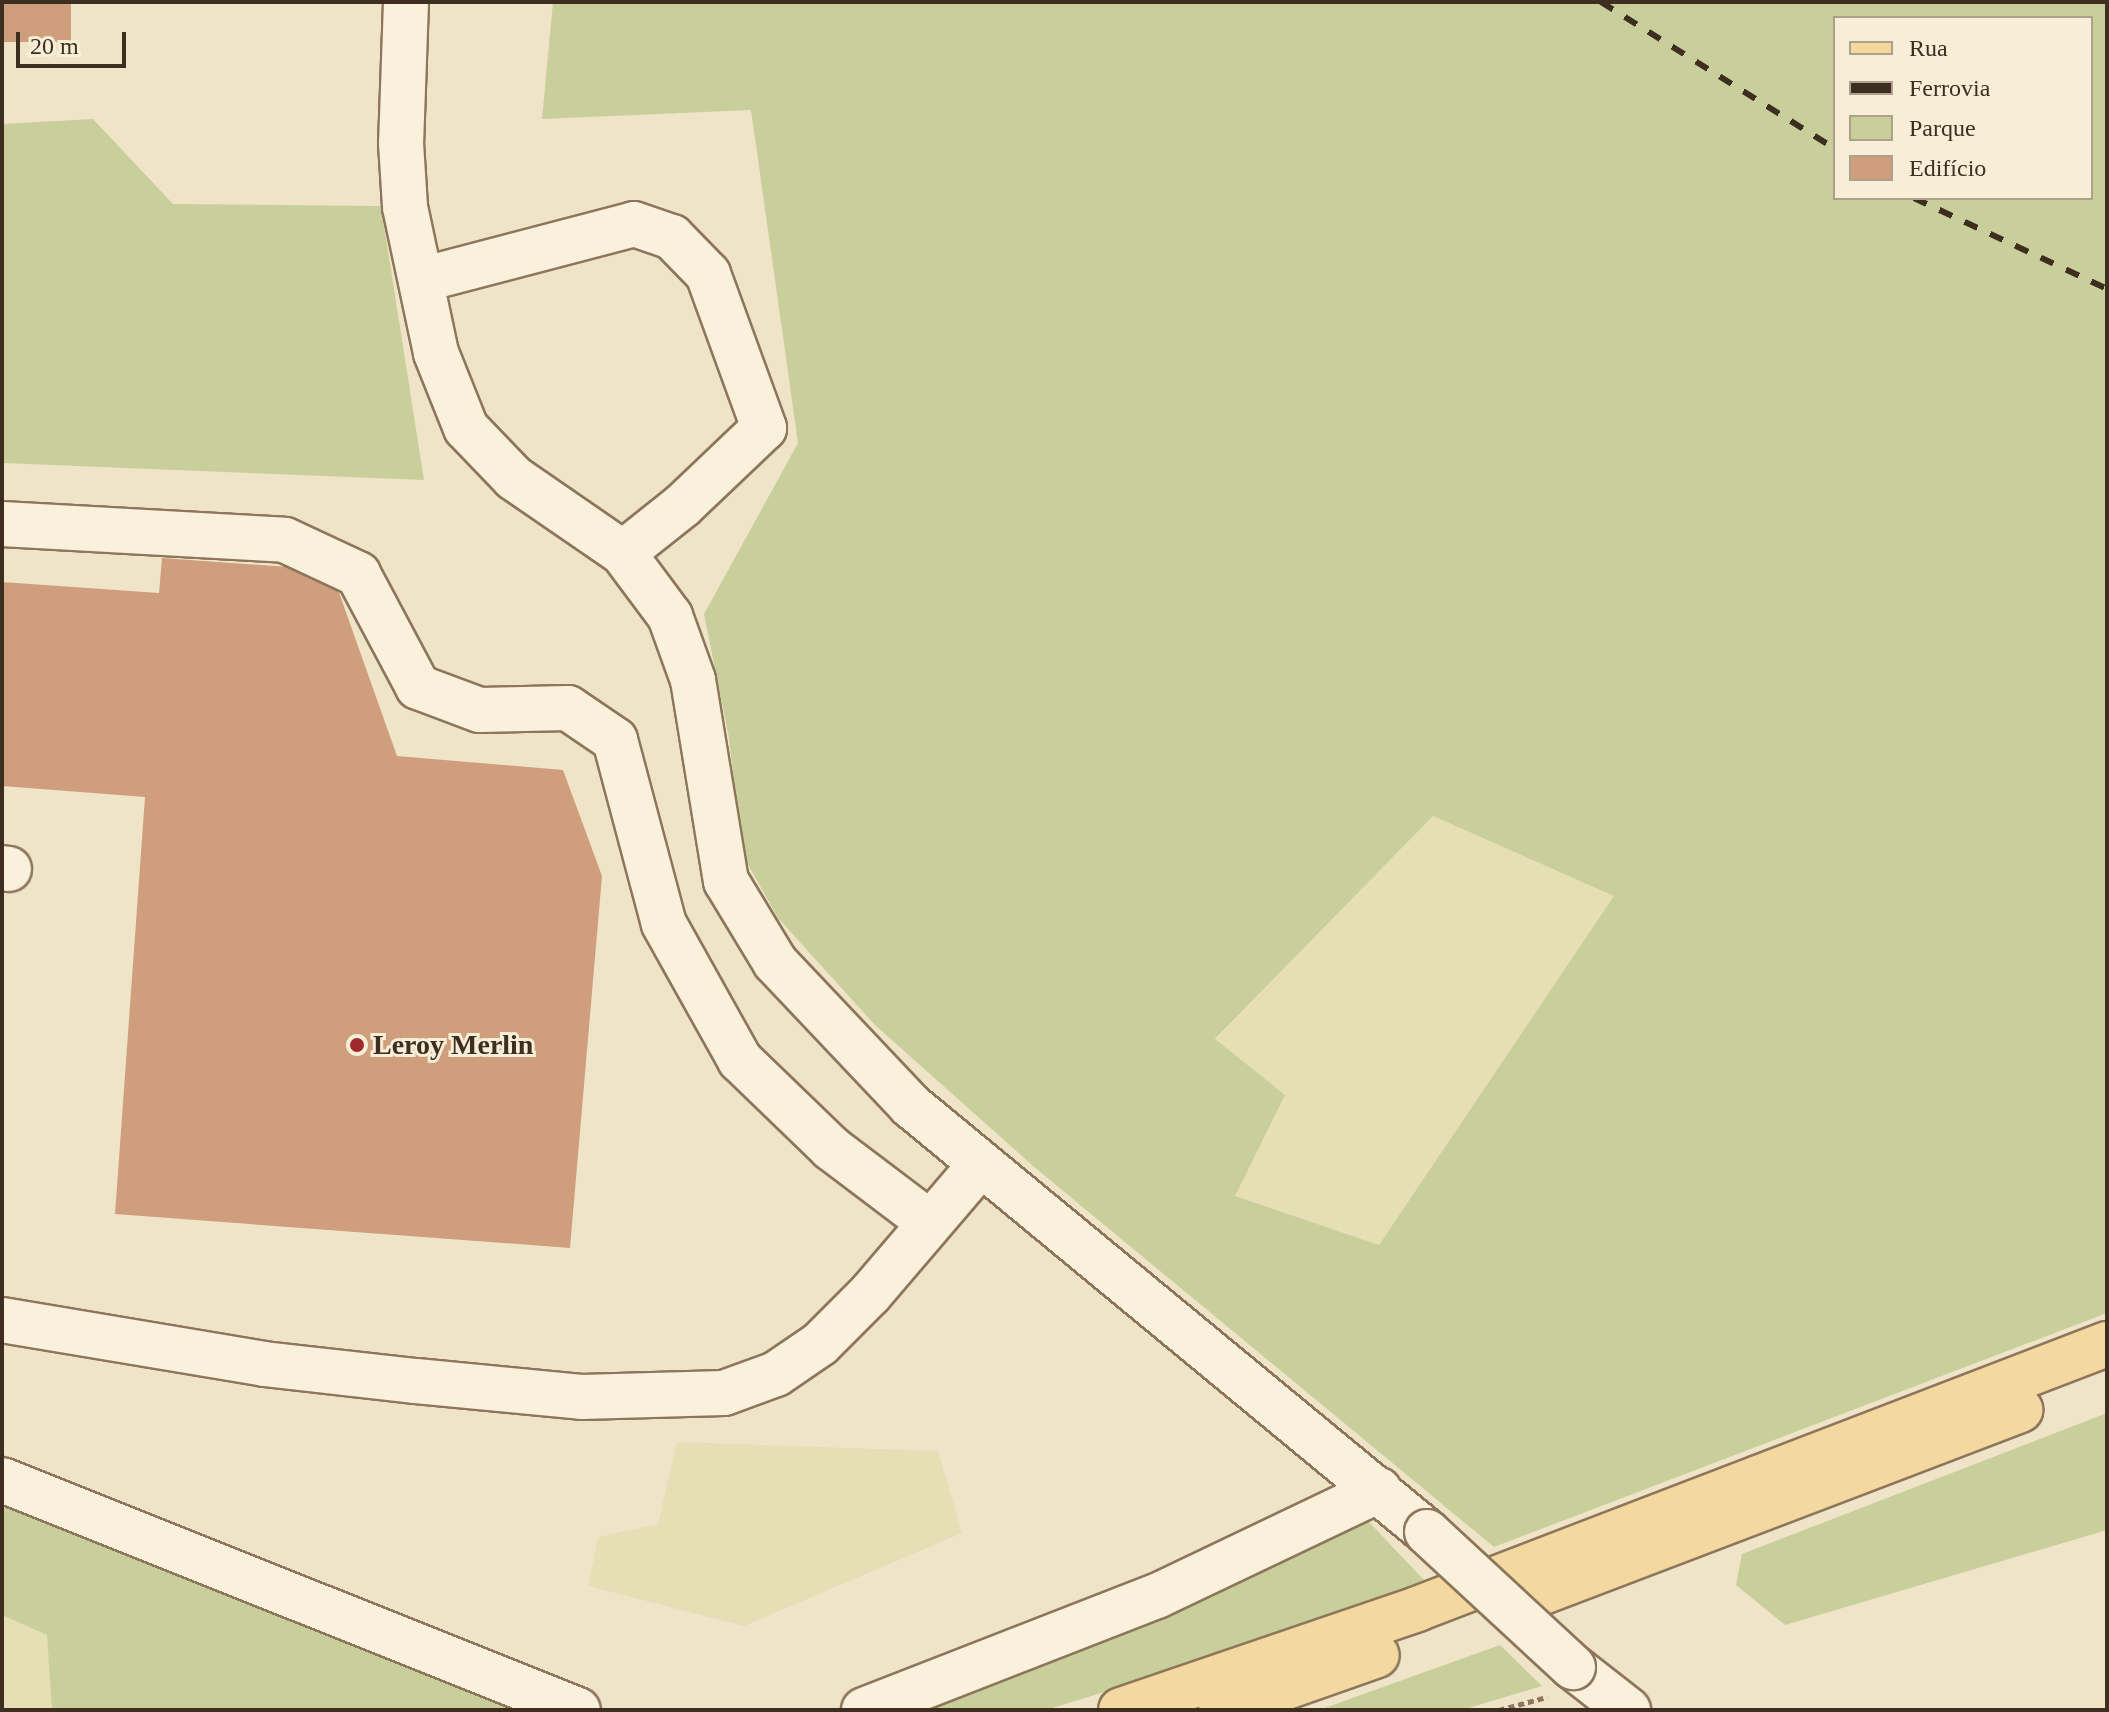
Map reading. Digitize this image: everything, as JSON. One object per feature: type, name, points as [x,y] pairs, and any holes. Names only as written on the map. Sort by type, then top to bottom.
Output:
[{"type":"main road","points":[[1121,1710],[1417,1609],[2107,1344]]},
{"type":"main road","points":[[1221,1710],[2107,1376]]},
{"type":"street","points":[[406,2],[401,143],[405,207],[436,353],[466,428],[514,478],[623,553],[670,616],[693,680],[726,881],[775,962],[910,1105],[1379,1490],[1573,1667],[1628,1710]]},
{"type":"street","points":[[421,280],[634,224],[672,237],[708,274],[764,428],[682,506],[623,553]]},
{"type":"street","points":[[2,524],[285,540],[358,574],[418,687],[480,710],[568,708],[615,740],[664,924],[740,1060],[831,1148],[929,1222]]},
{"type":"street","points":[[2,1320],[264,1364],[416,1381],[581,1397],[724,1393],[776,1374],[820,1344],[980,1165]]},
{"type":"street","points":[[2,1480],[578,1710]]},
{"type":"street","points":[[864,1710],[1157,1596],[1379,1490]]},
{"type":"shaded area","points":[[1433,816],[1615,896],[1379,1245],[1234,1196],[1285,1095],[1215,1040]]},
{"type":"shaded area","points":[[677,1442],[938,1451],[962,1533],[744,1626],[588,1586],[598,1537],[658,1524]]},
{"type":"shaded area","points":[[2,1615],[47,1634],[52,1710],[2,1710]]},
{"type":"green space","points":[[553,2],[2107,2],[2107,1313],[1494,1547],[1033,1166],[875,1025],[778,918],[742,854],[729,738],[704,614],[798,443],[751,110],[542,119]],"holes":[[[1433,816],[1614,896],[1379,1245],[1235,1196],[1285,1095],[1215,1039]]]},
{"type":"green space","points":[[93,119],[173,204],[381,206],[424,480],[2,463],[2,124]]},
{"type":"green space","points":[[2107,1413],[2107,1530],[1785,1625],[1736,1585],[1742,1554]]},
{"type":"green space","points":[[2,1488],[535,1710],[52,1710],[47,1635],[2,1615]]},
{"type":"green space","points":[[1368,1521],[1424,1580],[1276,1639],[1046,1710],[896,1710],[1122,1629]]},
{"type":"green space","points":[[1500,1645],[1542,1686],[1462,1710],[1319,1710]]},
{"type":"building","points":[[2,2],[71,2],[71,42],[2,42]]},
{"type":"building","name":"Leroy Merlin","points":[[162,558],[331,570],[397,756],[563,770],[602,876],[570,1248],[115,1214],[145,797],[2,786],[2,582],[159,593]]},
{"type":"railway","points":[[1601,2],[1833,148]]},
{"type":"railway","points":[[1918,200],[2107,289]]},
{"type":"place","name":"Leroy Merlin","points":[[357,1045]]}]
